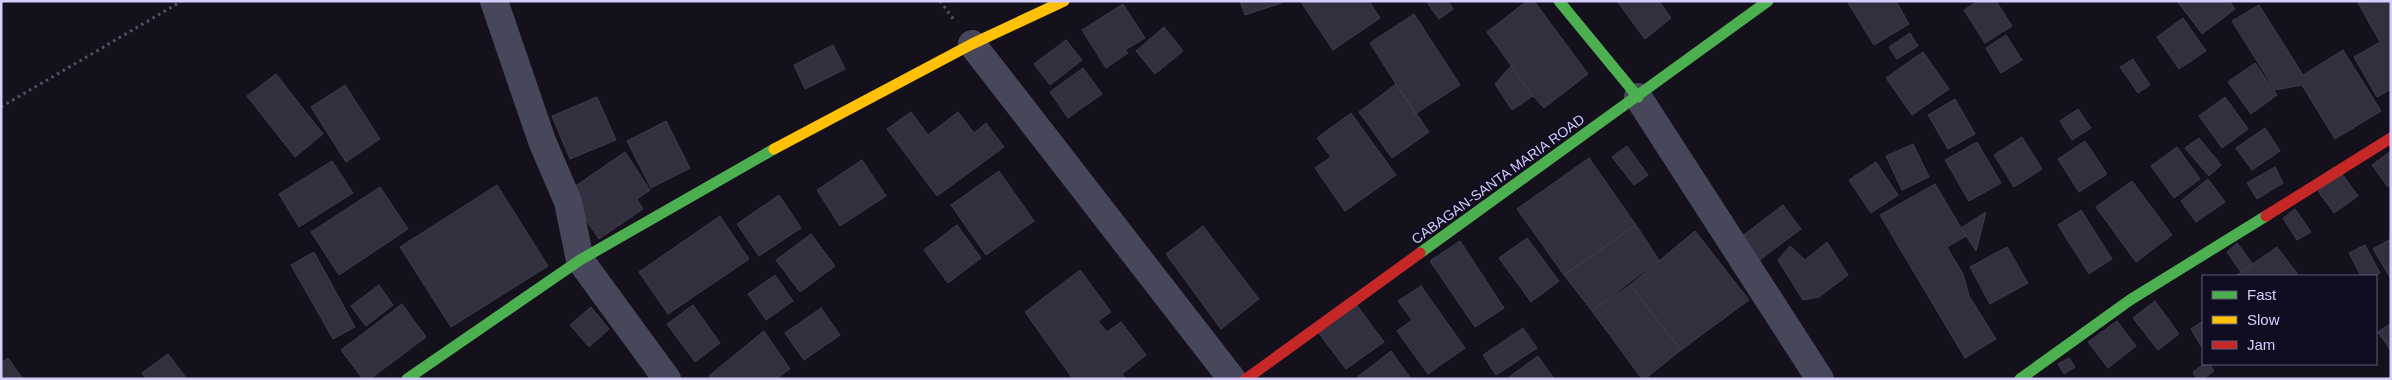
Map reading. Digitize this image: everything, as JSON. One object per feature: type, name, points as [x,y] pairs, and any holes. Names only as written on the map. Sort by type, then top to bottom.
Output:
[{"type":"street","points":[[494,1],[542,141],[568,202],[580,260],[667,379]]},
{"type":"street","points":[[407,379],[580,260],[807,130],[972,44],[1064,1]]},
{"type":"street","points":[[1559,1],[1638,97],[1820,379]]},
{"type":"street","name":"CABAGAN-SANTA MARIA ROAD","points":[[1246,379],[1638,97],[1768,1]]},
{"type":"street","points":[[972,44],[1232,379]]},
{"type":"street","points":[[2020,379],[2130,300],[2391,138]]},
{"type":"path","points":[[1,107],[182,1]]},
{"type":"building","points":[[1240,1],[1280,1],[1281,3],[1245,15]]},
{"type":"building","points":[[1369,1],[1380,18],[1333,50],[1301,2]]},
{"type":"building","points":[[1426,1],[1448,1],[1453,9],[1439,19]]},
{"type":"building","points":[[1527,1],[1534,1],[1588,74],[1544,108],[1533,96],[1487,32]]},
{"type":"building","points":[[1617,1],[1659,1],[1671,18],[1645,39]]},
{"type":"building","points":[[1847,1],[1896,1],[1909,24],[1874,45]]},
{"type":"building","points":[[1978,1],[1996,1],[2012,26],[1985,43],[1964,10]]},
{"type":"building","points":[[2229,1],[2235,9],[2202,34],[2178,2]]},
{"type":"building","points":[[2357,1],[2391,1],[2391,89],[2377,97],[2354,57],[2380,42]]},
{"type":"building","points":[[1123,4],[1145,38],[1125,50],[1128,53],[1106,68],[1082,30]]},
{"type":"building","points":[[2259,5],[2303,75],[2343,50],[2381,111],[2335,139],[2302,85],[2275,90],[2232,21]]},
{"type":"building","points":[[1414,14],[1460,85],[1415,114],[1370,43]]},
{"type":"building","points":[[2183,18],[2206,51],[2179,69],[2157,37]]},
{"type":"building","points":[[1164,27],[1183,51],[1155,74],[1136,51]]},
{"type":"building","points":[[1910,33],[1918,46],[1897,59],[1889,47]]},
{"type":"building","points":[[2006,35],[2022,60],[2001,73],[1986,48]]},
{"type":"building","points":[[1066,40],[1082,60],[1050,85],[1034,64]]},
{"type":"building","points":[[833,45],[845,69],[805,89],[794,65]]},
{"type":"building","points":[[1923,52],[1949,89],[1912,115],[1886,78]]},
{"type":"building","points":[[2133,59],[2150,85],[2138,93],[2120,67]]},
{"type":"building","points":[[2255,63],[2277,95],[2251,114],[2228,82]]},
{"type":"building","points":[[1511,66],[1533,96],[1512,110],[1495,84]]},
{"type":"building","points":[[1083,68],[1102,94],[1068,118],[1050,92]]},
{"type":"building","points":[[276,74],[323,134],[295,157],[247,96]]},
{"type":"building","points":[[1396,84],[1429,132],[1392,158],[1359,112]]},
{"type":"building","points":[[345,85],[380,139],[346,162],[311,107]]},
{"type":"building","points":[[597,97],[616,140],[570,159],[552,116]]},
{"type":"building","points":[[2225,97],[2248,129],[2222,148],[2199,116]]},
{"type":"building","points":[[1955,99],[1975,134],[1948,149],[1928,115]]},
{"type":"building","points":[[2078,109],[2091,128],[2072,140],[2060,121]]},
{"type":"building","points":[[911,112],[928,135],[958,112],[974,133],[986,123],[1004,147],[937,196],[887,129]]},
{"type":"building","points":[[1351,113],[1396,175],[1345,211],[1315,168],[1331,157],[1317,138]]},
{"type":"building","points":[[666,121],[690,168],[651,188],[627,141]]},
{"type":"building","points":[[2265,128],[2280,151],[2252,170],[2236,148]]},
{"type":"building","points":[[2022,137],[2042,169],[2014,187],[1994,155]]},
{"type":"building","points":[[2199,138],[2221,165],[2209,176],[2185,148]]},
{"type":"building","points":[[2085,141],[2107,174],[2079,192],[2058,159]]},
{"type":"building","points":[[1977,142],[2001,183],[1969,201],[1945,160]]},
{"type":"building","points":[[1913,144],[1929,177],[1902,190],[1886,156]]},
{"type":"building","points":[[1627,146],[1648,175],[1634,185],[1612,157]]},
{"type":"building","points":[[2177,147],[2200,179],[2174,198],[2151,166]]},
{"type":"building","points":[[2391,151],[2391,185],[2388,187],[2372,165]]},
{"type":"building","points":[[625,152],[650,190],[637,199],[643,209],[599,239],[567,192]]},
{"type":"building","points":[[1589,158],[1636,225],[1564,275],[1517,209]]},
{"type":"building","points":[[862,160],[886,196],[840,226],[817,190]]},
{"type":"building","points":[[332,161],[353,193],[299,227],[279,194]]},
{"type":"building","points":[[1876,162],[1898,195],[1871,213],[1849,180]]},
{"type":"building","points":[[2275,167],[2283,183],[2257,199],[2247,183]]},
{"type":"building","points":[[999,171],[1034,221],[986,255],[951,205]]},
{"type":"building","points":[[2342,174],[2358,196],[2334,213],[2318,191]]},
{"type":"building","points":[[2208,179],[2225,202],[2196,222],[2181,201]]},
{"type":"building","points":[[2132,181],[2172,235],[2136,262],[2096,207]]},
{"type":"building","points":[[1935,184],[1966,236],[1947,247],[1963,274],[1969,296],[1996,339],[1965,358],[1880,215]]},
{"type":"building","points":[[497,185],[548,266],[451,327],[400,247]]},
{"type":"building","points":[[380,187],[408,229],[339,275],[311,232]]},
{"type":"building","points":[[779,195],[801,228],[759,256],[737,224]]},
{"type":"building","points":[[1783,205],[1801,229],[1745,271],[1728,247]]},
{"type":"building","points":[[2295,209],[2311,232],[2297,240],[2283,218]]},
{"type":"building","points":[[2081,210],[2112,259],[2089,274],[2058,225]]},
{"type":"building","points":[[1986,212],[1976,251],[1961,228]]},
{"type":"building","points":[[720,216],[749,259],[668,314],[639,272]]},
{"type":"building","points":[[957,225],[981,258],[948,283],[924,250]]},
{"type":"building","points":[[1636,225],[1659,260],[1592,311],[1564,275]]},
{"type":"building","points":[[1203,226],[1259,299],[1221,329],[1166,254]]},
{"type":"building","points":[[1695,231],[1749,300],[1681,350],[1630,285]]},
{"type":"building","points":[[811,234],[835,266],[800,292],[776,260]]},
{"type":"building","points":[[1527,238],[1559,281],[1531,302],[1499,258]]},
{"type":"building","points":[[2389,240],[2391,244],[2391,279],[2373,249]]},
{"type":"building","points":[[1460,241],[1504,308],[1475,327],[1430,261]]},
{"type":"building","points":[[1827,242],[1848,275],[1819,297],[1803,300],[1778,260],[1790,246],[1805,260]]},
{"type":"building","points":[[2237,243],[2253,264],[2241,272],[2227,252]]},
{"type":"building","points":[[2365,245],[2380,273],[2377,275],[2360,275],[2349,253]]},
{"type":"building","points":[[2007,247],[2028,283],[1990,304],[1970,267]]},
{"type":"building","points":[[2277,247],[2298,275],[2237,275]]},
{"type":"building","points":[[314,252],[355,327],[333,339],[291,265]]},
{"type":"building","points":[[1080,270],[1111,312],[1098,321],[1107,332],[1121,322],[1146,355],[1122,374],[1126,379],[1073,379],[1025,312]]},
{"type":"building","points":[[775,275],[793,301],[766,320],[748,294]]},
{"type":"building","points":[[379,285],[393,305],[366,326],[351,306]]},
{"type":"building","points":[[1630,285],[1681,350],[1645,379],[1642,379],[1592,311]]},
{"type":"building","points":[[1421,286],[1465,348],[1428,374],[1397,331],[1412,320],[1398,301]]},
{"type":"building","points":[[2155,301],[2179,334],[2158,350],[2133,318]]},
{"type":"building","points":[[402,304],[426,337],[370,379],[363,379],[341,350]]},
{"type":"building","points":[[1356,304],[1384,342],[1346,369],[1318,332]]},
{"type":"building","points":[[693,305],[720,343],[695,362],[667,324]]},
{"type":"building","points":[[591,307],[609,329],[589,347],[570,325]]},
{"type":"building","points":[[821,308],[840,335],[804,360],[785,333]]},
{"type":"building","points":[[2117,321],[2136,346],[2108,368],[2088,342]]},
{"type":"building","points":[[2202,322],[2202,347],[2191,329]]},
{"type":"building","points":[[2391,323],[2391,351],[2378,332]]},
{"type":"building","points":[[1523,328],[1537,348],[1496,375],[1483,355]]},
{"type":"building","points":[[764,331],[790,369],[776,379],[711,379],[709,376]]},
{"type":"building","points":[[1391,351],[1411,379],[1355,379]]},
{"type":"building","points":[[168,354],[187,379],[146,379],[142,373]]},
{"type":"building","points":[[1538,356],[1554,379],[1511,379],[1509,377]]},
{"type":"building","points":[[8,358],[23,379],[1,379],[1,363]]},
{"type":"building","points":[[2069,358],[2075,367],[2064,374],[2058,364]]},
{"type":"building","points":[[2203,365],[2210,365],[2214,371],[2203,379],[2197,379],[2193,372]]},
{"type":"traffic: fast","points":[[1559,1],[1638,97]]},
{"type":"traffic: fast","points":[[1420,253],[1768,1]]},
{"type":"traffic: fast","points":[[407,379],[580,260],[774,149]]},
{"type":"traffic: fast","points":[[2020,379],[2130,300],[2266,216]]},
{"type":"traffic: slow","points":[[774,149],[972,44],[1064,1]]},
{"type":"traffic: jam","points":[[2266,216],[2391,138]]},
{"type":"traffic: jam","points":[[1246,379],[1420,253]]}]
